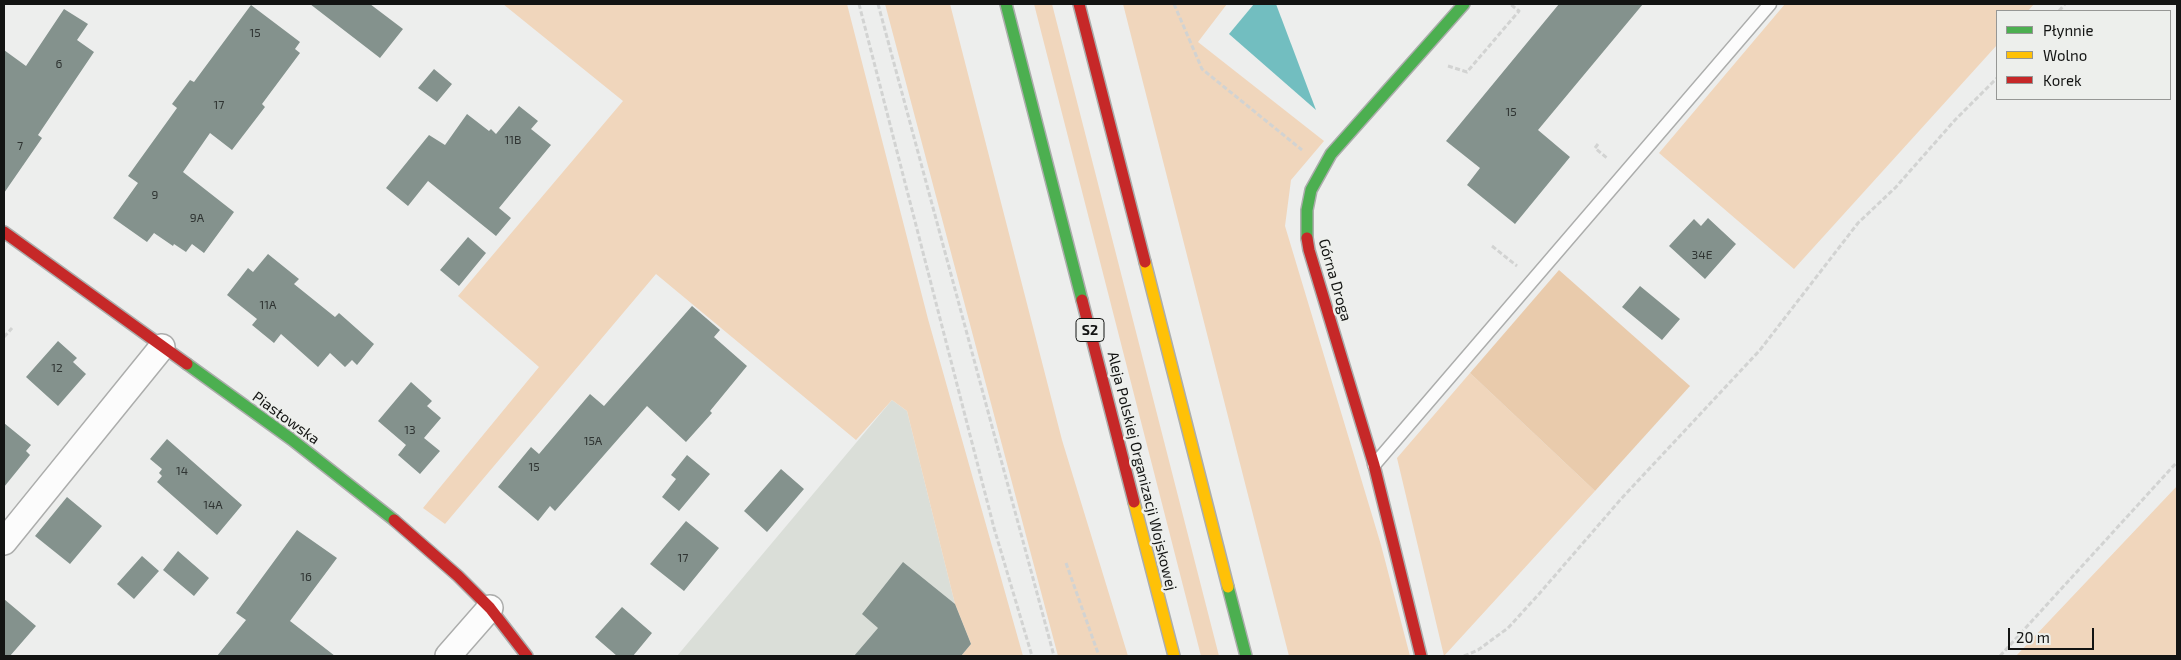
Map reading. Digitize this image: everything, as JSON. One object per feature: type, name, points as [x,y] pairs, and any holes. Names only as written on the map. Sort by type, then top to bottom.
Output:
[{"type":"main road","name":"Aleja Polskiej Organizacji Wojskowej","points":[[1006,4],[1174,656]]},
{"type":"main road","points":[[1079,4],[1246,656]]},
{"type":"main road","name":"Górna Droga","points":[[1421,656],[1374,465],[1346,368],[1308,250],[1307,210],[1311,190],[1323,167],[1464,4]]},
{"type":"main road","name":"Piastowska","points":[[4,232],[290,439],[402,526],[458,576],[490,608],[527,656]]},
{"type":"street","points":[[4,542],[162,347]]},
{"type":"street","points":[[448,656],[490,608]]},
{"type":"lane","points":[[1374,465],[1770,4]]},
{"type":"path","points":[[859,4],[994,528],[1032,656]]},
{"type":"path","points":[[878,4],[1054,656]]},
{"type":"path","points":[[1174,4],[1202,69],[1323,167]]},
{"type":"path","points":[[1445,65],[1468,72],[1519,11],[1510,4]]},
{"type":"path","points":[[1464,656],[1478,650],[1508,628],[1621,499],[1760,350],[1858,223],[1896,187],[1955,120],[1996,79]]},
{"type":"path","points":[[4,337],[12,328]]},
{"type":"path","points":[[2000,656],[2177,462]]},
{"type":"path","points":[[1066,563],[1099,656]]},
{"type":"shaded area","points":[[503,4],[847,4],[928,319],[1023,656],[961,656],[971,644],[955,604],[907,411],[892,400],[856,440],[656,274],[445,524],[423,508],[539,367],[458,296],[623,101]]},
{"type":"shaded area","points":[[885,4],[950,4],[1062,440],[1128,656],[1058,656]]},
{"type":"shaded area","points":[[1034,4],[1052,4],[1219,656],[1201,656]]},
{"type":"shaded area","points":[[1123,4],[1227,4],[1198,42],[1324,141],[1291,180],[1285,226],[1381,545],[1410,656],[1289,656]]},
{"type":"shaded area","points":[[1785,4],[2034,4],[2029,10],[1996,10],[1996,46],[1794,269],[1659,153]]},
{"type":"shaded area","points":[[1559,270],[1690,386],[1595,491],[1470,373]]},
{"type":"shaded area","points":[[1470,373],[1595,491],[1444,656],[1397,458]]},
{"type":"shaded area","points":[[892,400],[907,411],[955,604],[971,644],[961,656],[677,656]]},
{"type":"shaded area","points":[[2177,486],[2177,656],[2016,656]]},
{"type":"water","points":[[1254,4],[1276,4],[1316,110],[1229,34]]},
{"type":"building","points":[[310,4],[370,4],[403,29],[380,58]]},
{"type":"building","points":[[1559,4],[1643,4],[1538,130],[1570,157],[1515,224],[1467,185],[1480,168],[1446,141]]},
{"type":"building","points":[[251,5],[300,42],[295,49],[300,53],[262,104],[265,107],[232,150],[210,133],[183,172],[234,212],[204,253],[192,244],[186,252],[154,233],[147,242],[113,218],[138,183],[128,176],[177,108],[172,104],[190,80],[194,82]]},
{"type":"building","points":[[64,9],[88,24],[77,40],[94,52],[38,135],[42,138],[4,193],[4,50],[26,66]]},
{"type":"building","points":[[434,69],[452,84],[437,102],[418,88]]},
{"type":"building","points":[[519,106],[538,121],[531,129],[551,145],[499,208],[511,218],[496,236],[428,181],[408,206],[386,188],[429,135],[445,145],[467,114],[489,131],[491,129],[496,134]]},
{"type":"building","points":[[1708,218],[1736,244],[1705,279],[1669,246],[1694,219],[1701,226]]},
{"type":"building","points":[[468,237],[486,253],[459,286],[440,270]]},
{"type":"building","points":[[268,254],[299,279],[294,284],[335,317],[339,313],[374,344],[357,365],[352,360],[345,367],[330,353],[318,367],[281,334],[274,343],[252,325],[257,319],[227,295],[248,268],[253,272]]},
{"type":"building","points":[[1640,286],[1680,319],[1662,340],[1622,307]]},
{"type":"building","points":[[692,306],[720,330],[714,337],[747,366],[710,411],[712,413],[686,442],[647,406],[555,511],[550,506],[538,521],[498,487],[531,447],[539,454],[590,394],[604,406]]},
{"type":"building","points":[[58,341],[77,358],[73,362],[86,374],[58,406],[26,377]]},
{"type":"building","points":[[411,382],[432,401],[427,406],[441,418],[424,438],[440,451],[420,474],[398,455],[406,445],[378,421]]},
{"type":"building","points":[[4,423],[31,445],[26,451],[30,455],[4,487]]},
{"type":"building","points":[[167,439],[242,505],[217,535],[157,482],[162,476],[159,473],[162,469],[150,459]]},
{"type":"building","points":[[687,455],[710,474],[679,511],[662,497],[676,479],[671,475]]},
{"type":"building","points":[[781,469],[804,489],[767,532],[744,511]]},
{"type":"building","points":[[67,497],[102,526],[70,564],[35,536]]},
{"type":"building","points":[[686,521],[719,548],[684,591],[650,564]]},
{"type":"building","points":[[297,530],[337,558],[290,621],[335,656],[217,656],[246,620],[236,613]]},
{"type":"building","points":[[178,551],[209,578],[194,596],[163,570]]},
{"type":"building","points":[[142,556],[159,571],[134,599],[117,584]]},
{"type":"building","points":[[903,562],[955,604],[971,644],[961,656],[854,656],[878,628],[862,614]]},
{"type":"building","points":[[4,599],[36,626],[10,656],[4,656]]},
{"type":"building","points":[[622,607],[652,633],[633,656],[617,656],[595,637]]},
{"type":"traffic: fast","points":[[1006,4],[1082,300]]},
{"type":"traffic: fast","points":[[1307,238],[1307,210],[1311,190],[1331,154],[1464,4]]},
{"type":"traffic: fast","points":[[187,364],[291,439],[394,520]]},
{"type":"traffic: fast","points":[[1228,587],[1246,656]]},
{"type":"traffic: slow","points":[[1145,262],[1228,587]]},
{"type":"traffic: slow","points":[[1134,502],[1174,656]]},
{"type":"traffic: jam","points":[[1079,4],[1145,262]]},
{"type":"traffic: jam","points":[[4,232],[187,364]]},
{"type":"traffic: jam","points":[[1307,238],[1374,465],[1421,656]]},
{"type":"traffic: jam","points":[[1082,300],[1134,502]]},
{"type":"traffic: jam","points":[[394,520],[458,576],[490,608],[527,656]]}]
